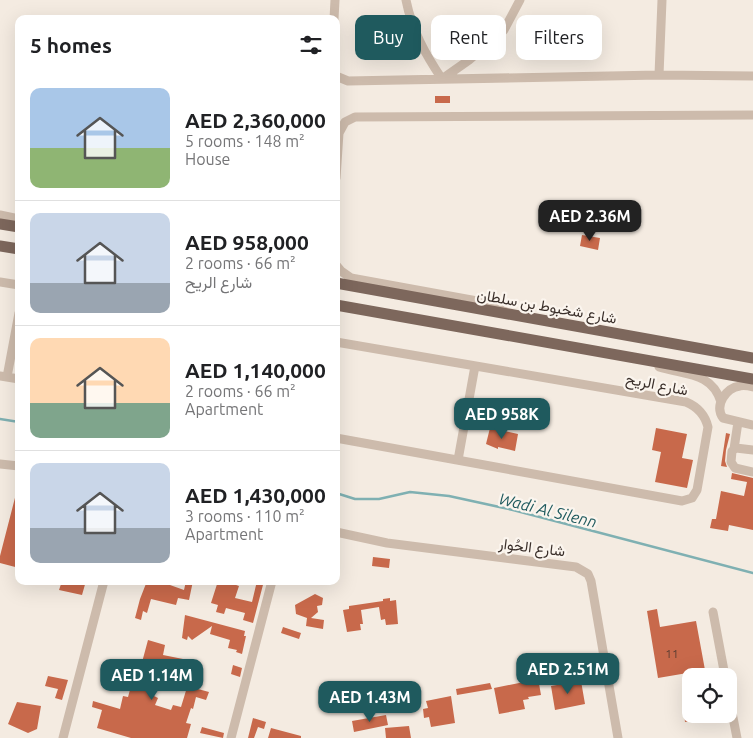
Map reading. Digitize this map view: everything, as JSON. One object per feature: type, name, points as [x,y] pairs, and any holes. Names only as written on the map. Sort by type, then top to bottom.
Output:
[{"type":"main road","points":[[0,224],[15,226]]},
{"type":"main road","points":[[0,246],[15,248]]},
{"type":"main road","name":"شارع شخبوط بن سلطان","points":[[340,284],[753,358]]},
{"type":"main road","points":[[340,306],[753,379]]},
{"type":"street","points":[[334,15],[335,0]]},
{"type":"street","points":[[406,0],[411,22],[424,52],[442,79]]},
{"type":"street","points":[[442,79],[469,60],[504,30],[520,0]]},
{"type":"street","points":[[659,75],[662,0]]},
{"type":"street","points":[[340,78],[348,81],[659,75],[753,76]]},
{"type":"street","points":[[340,131],[344,122],[355,117],[753,116]]},
{"type":"street","points":[[0,216],[15,218]]},
{"type":"street","points":[[340,270],[351,278],[488,303],[508,314]]},
{"type":"street","points":[[0,282],[15,284]]},
{"type":"street","points":[[4,376],[15,330]]},
{"type":"street","name":"شارع الريح","points":[[340,343],[686,402],[703,414],[708,427],[697,490],[692,498],[687,500],[340,439]]},
{"type":"street","points":[[639,359],[668,370],[705,379],[716,389],[721,402],[720,414],[723,418],[753,425]]},
{"type":"street","points":[[458,460],[475,366]]},
{"type":"street","points":[[721,402],[733,388],[739,386],[753,387]]},
{"type":"street","points":[[738,422],[731,460],[732,465],[735,468],[753,472]]},
{"type":"street","points":[[734,449],[739,447],[753,450]]},
{"type":"street","points":[[0,464],[15,466]]},
{"type":"street","name":"شارع الحُوار","points":[[340,533],[387,543],[576,567],[583,570],[591,581],[618,738]]},
{"type":"street","points":[[64,738],[103,585]]},
{"type":"street","points":[[231,738],[271,585]]},
{"type":"street","points":[[713,612],[724,668]]},
{"type":"street","points":[[734,723],[737,738]]},
{"type":"building","points":[[435,96],[450,96],[450,103],[435,103]]},
{"type":"building","points":[[582,235],[600,238],[598,250],[580,246]]},
{"type":"building","points":[[490,428],[518,434],[515,451],[498,447],[498,449],[486,444]]},
{"type":"building","points":[[656,428],[687,434],[682,458],[693,460],[687,488],[655,482],[661,452],[652,450]]},
{"type":"building","points":[[726,433],[730,434],[725,461],[727,467],[721,466]]},
{"type":"building","points":[[732,473],[753,478],[753,530],[729,525],[728,531],[710,528],[712,519],[716,519],[721,491],[744,496],[747,482],[731,479]]},
{"type":"building","points":[[15,498],[15,567],[0,563],[0,556]]},
{"type":"building","points":[[373,557],[390,559],[389,568],[372,566]]},
{"type":"building","points":[[61,585],[85,585],[82,595],[59,590]]},
{"type":"building","points":[[145,585],[170,585],[184,590],[185,585],[192,585],[189,600],[178,598],[176,605],[151,599],[147,613],[143,611],[141,620],[135,618]]},
{"type":"building","points":[[217,585],[239,586],[235,598],[252,602],[256,585],[263,585],[253,623],[243,620],[245,613],[226,608],[224,614],[216,612],[218,605],[211,603]]},
{"type":"building","points":[[315,594],[323,598],[322,605],[317,606],[318,612],[311,618],[324,620],[323,629],[306,626],[307,618],[296,614],[295,605]]},
{"type":"building","points":[[390,598],[390,601],[396,600],[398,624],[386,625],[385,619],[381,620],[379,607],[361,610],[363,624],[360,624],[361,630],[347,632],[343,610],[349,609],[349,606],[383,601],[383,599]]},
{"type":"building","points":[[657,609],[660,627],[696,621],[705,668],[682,668],[682,674],[658,678],[647,611]]},
{"type":"building","points":[[185,615],[245,631],[244,636],[246,636],[242,654],[236,652],[237,650],[228,648],[230,640],[210,634],[212,626],[192,640],[188,636],[187,640],[182,638]]},
{"type":"building","points":[[283,627],[301,633],[299,639],[281,633]]},
{"type":"building","points":[[148,640],[165,645],[163,655],[183,659],[175,690],[168,689],[173,668],[162,665],[154,696],[158,698],[155,705],[171,710],[173,705],[181,707],[192,671],[202,673],[198,689],[209,692],[206,700],[196,697],[193,709],[191,708],[186,723],[191,724],[187,738],[131,738],[97,728],[102,710],[92,707],[93,701],[120,709],[123,696],[128,697],[137,665],[141,666]]},
{"type":"building","points":[[233,665],[242,668],[240,677],[231,674]]},
{"type":"building","points":[[535,673],[536,678],[538,678],[541,695],[528,697],[529,699],[523,700],[525,709],[499,714],[494,688],[529,681],[528,675]]},
{"type":"building","points":[[48,676],[68,680],[62,700],[55,698],[58,689],[45,686]]},
{"type":"building","points":[[581,681],[585,704],[555,710],[551,686]]},
{"type":"building","points":[[490,683],[492,689],[457,695],[456,689]]},
{"type":"building","points":[[451,696],[455,723],[431,727],[429,717],[424,718],[423,709],[428,708],[426,701]]},
{"type":"building","points":[[17,702],[41,706],[37,729],[28,733],[8,724]]},
{"type":"building","points":[[386,715],[388,725],[354,732],[352,721]]},
{"type":"building","points":[[253,718],[266,722],[264,729],[258,727],[254,738],[248,738]]},
{"type":"building","points":[[409,726],[411,738],[386,738],[385,728]]},
{"type":"building","points":[[202,727],[224,733],[223,738],[200,733]]},
{"type":"building","points":[[271,728],[301,736],[301,738],[268,738]]},
{"type":"waterway","name":"Wadi Al Silenn","points":[[0,419],[15,421]]},
{"type":"waterway","name":"Wadi Al Silenn","points":[[340,494],[355,499],[379,499],[410,492],[449,496],[513,510],[753,573]]}]
